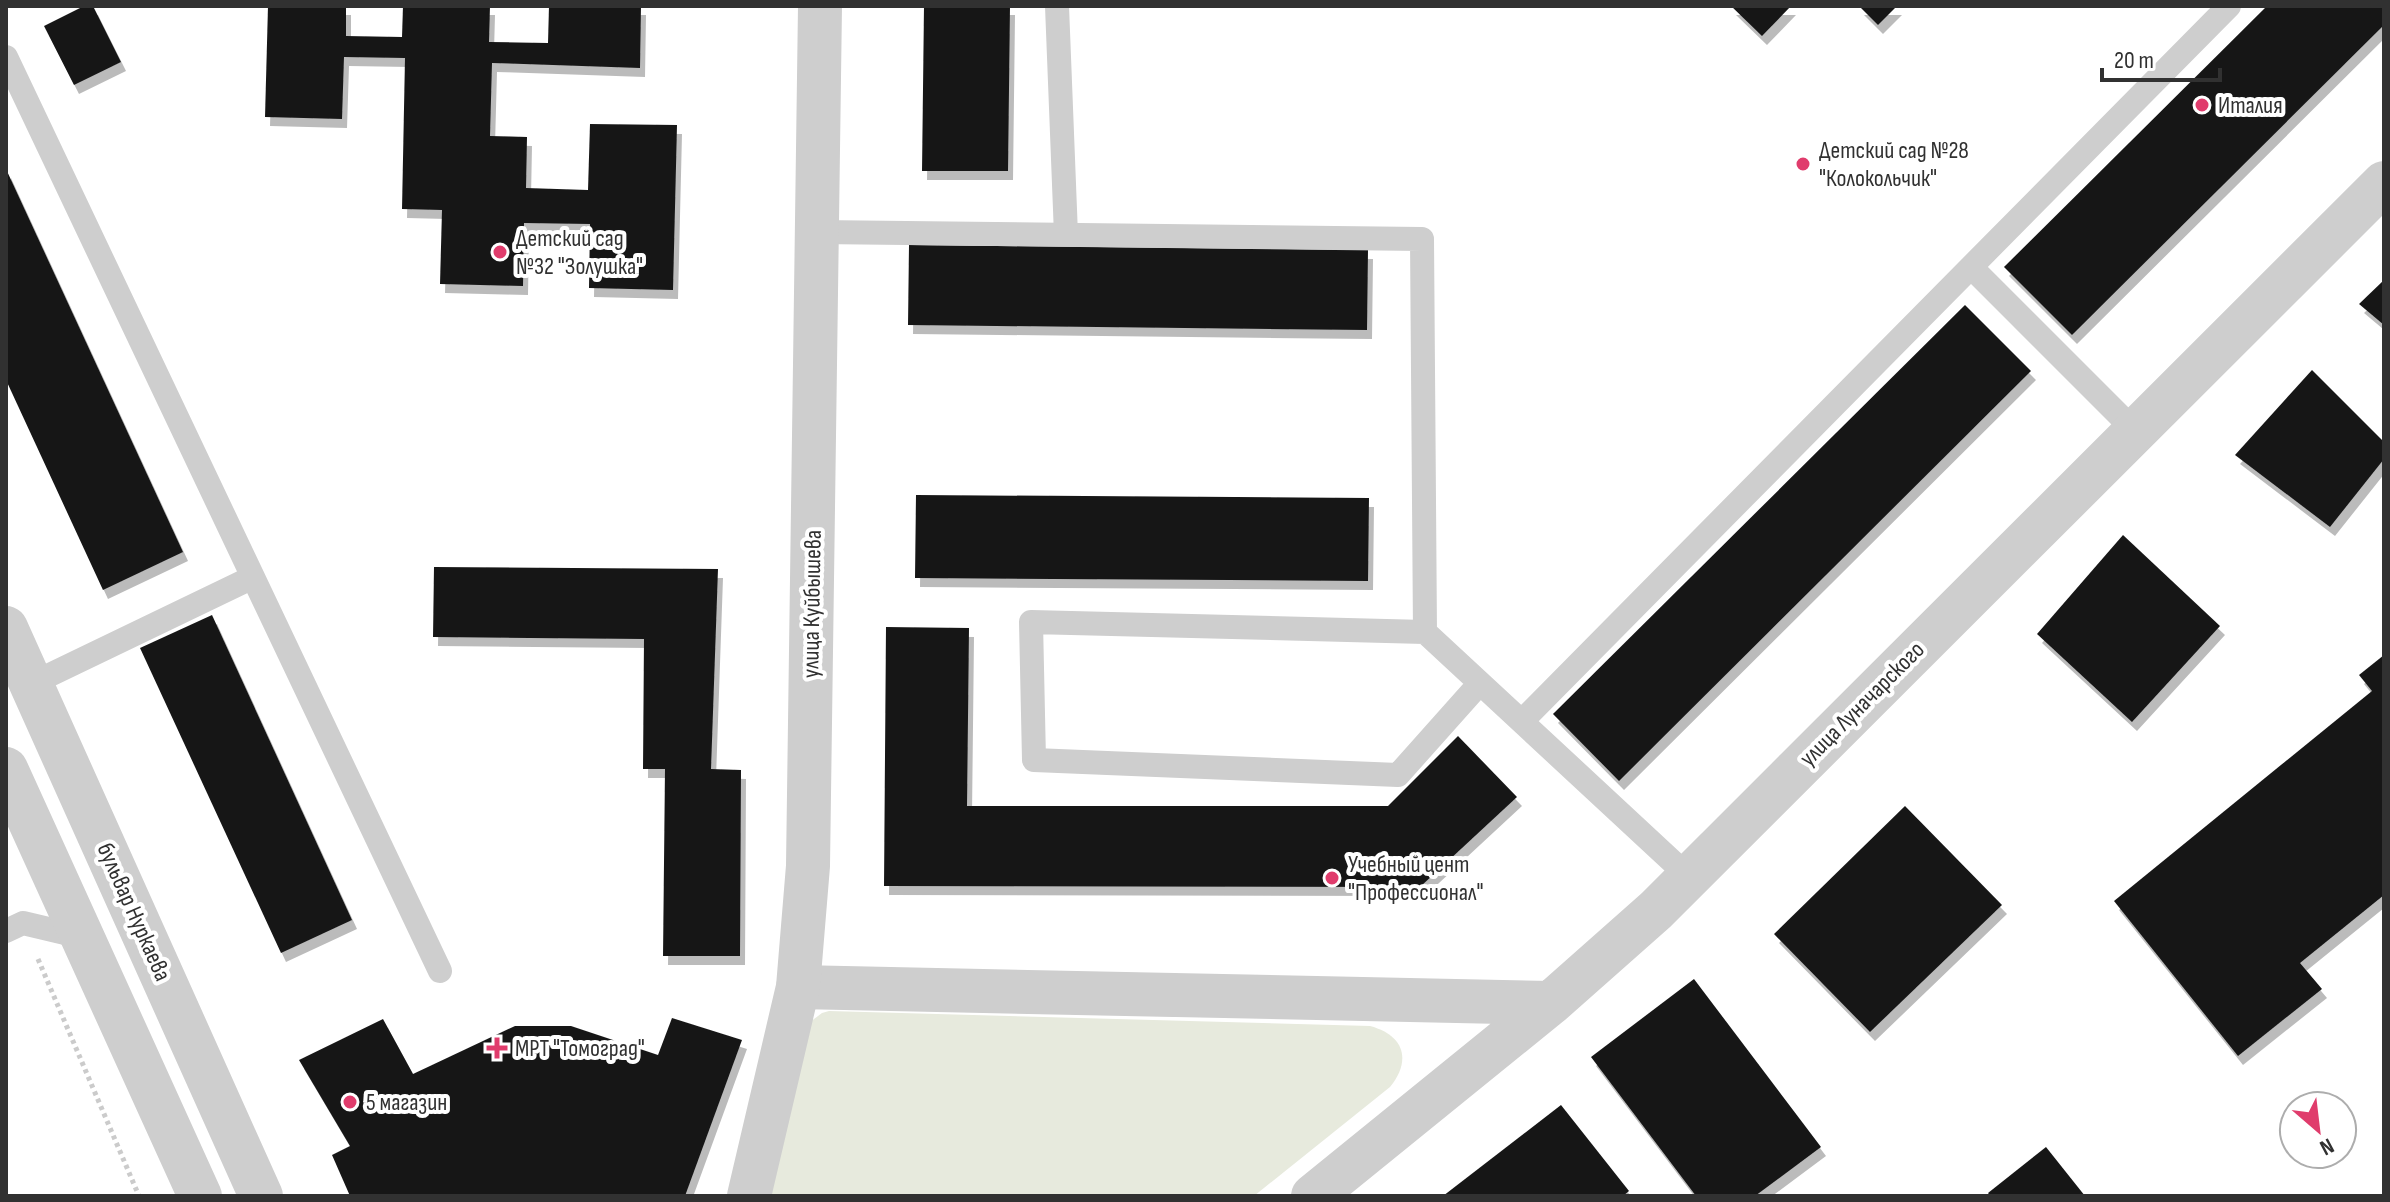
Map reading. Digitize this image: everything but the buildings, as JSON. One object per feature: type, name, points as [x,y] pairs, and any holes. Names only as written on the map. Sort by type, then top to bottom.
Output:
[{"type":"street","name":"улица Куйбышева","points":[[749,1196],[798,987],[808,866],[820,6]]},
{"type":"street","name":"улица Луначарского","points":[[1313,1196],[1551,1003],[1689,877],[2384,183]]},
{"type":"street","name":"бульвар Нуркаева","points":[[6,628],[261,1196]]},
{"type":"street","points":[[6,769],[200,1196]]},
{"type":"street","points":[[798,987],[1551,1003]]},
{"type":"lane","points":[[1057,6],[1066,235]]},
{"type":"lane","points":[[1522,721],[2229,6]]},
{"type":"lane","points":[[6,57],[440,971]]},
{"type":"lane","points":[[817,232],[1422,239],[1425,632]]},
{"type":"lane","points":[[1971,267],[2135,431]]},
{"type":"lane","points":[[31,684],[253,577]]},
{"type":"lane","points":[[1480,683],[1398,775],[1034,760],[1031,622],[1425,632],[1522,721],[1689,877]]},
{"type":"lane","points":[[15,927],[82,937]]},
{"type":"path","points":[[15,927],[139,1196]]},
{"type":"shaded area","points":[[829,1011],[1370,1026],[1382,1030],[1397,1042],[1402,1058],[1397,1077],[1390,1087],[1254,1196],[771,1196],[810,1022]]},
{"type":"place","name":"Италия","points":[[2202,105]]},
{"type":"place","name":"Детский сад №28 \"Колокольчик\"","points":[[1803,164]]},
{"type":"place","name":"Детский сад №32 \"Золушка\"","points":[[500,252]]},
{"type":"place","name":"Учебный цент \"Профессионал\"","points":[[1332,878]]},
{"type":"place","name":"МРТ \"Томоград\"","points":[[497,1048]]},
{"type":"place","name":"5 магазин","points":[[350,1102]]}]
